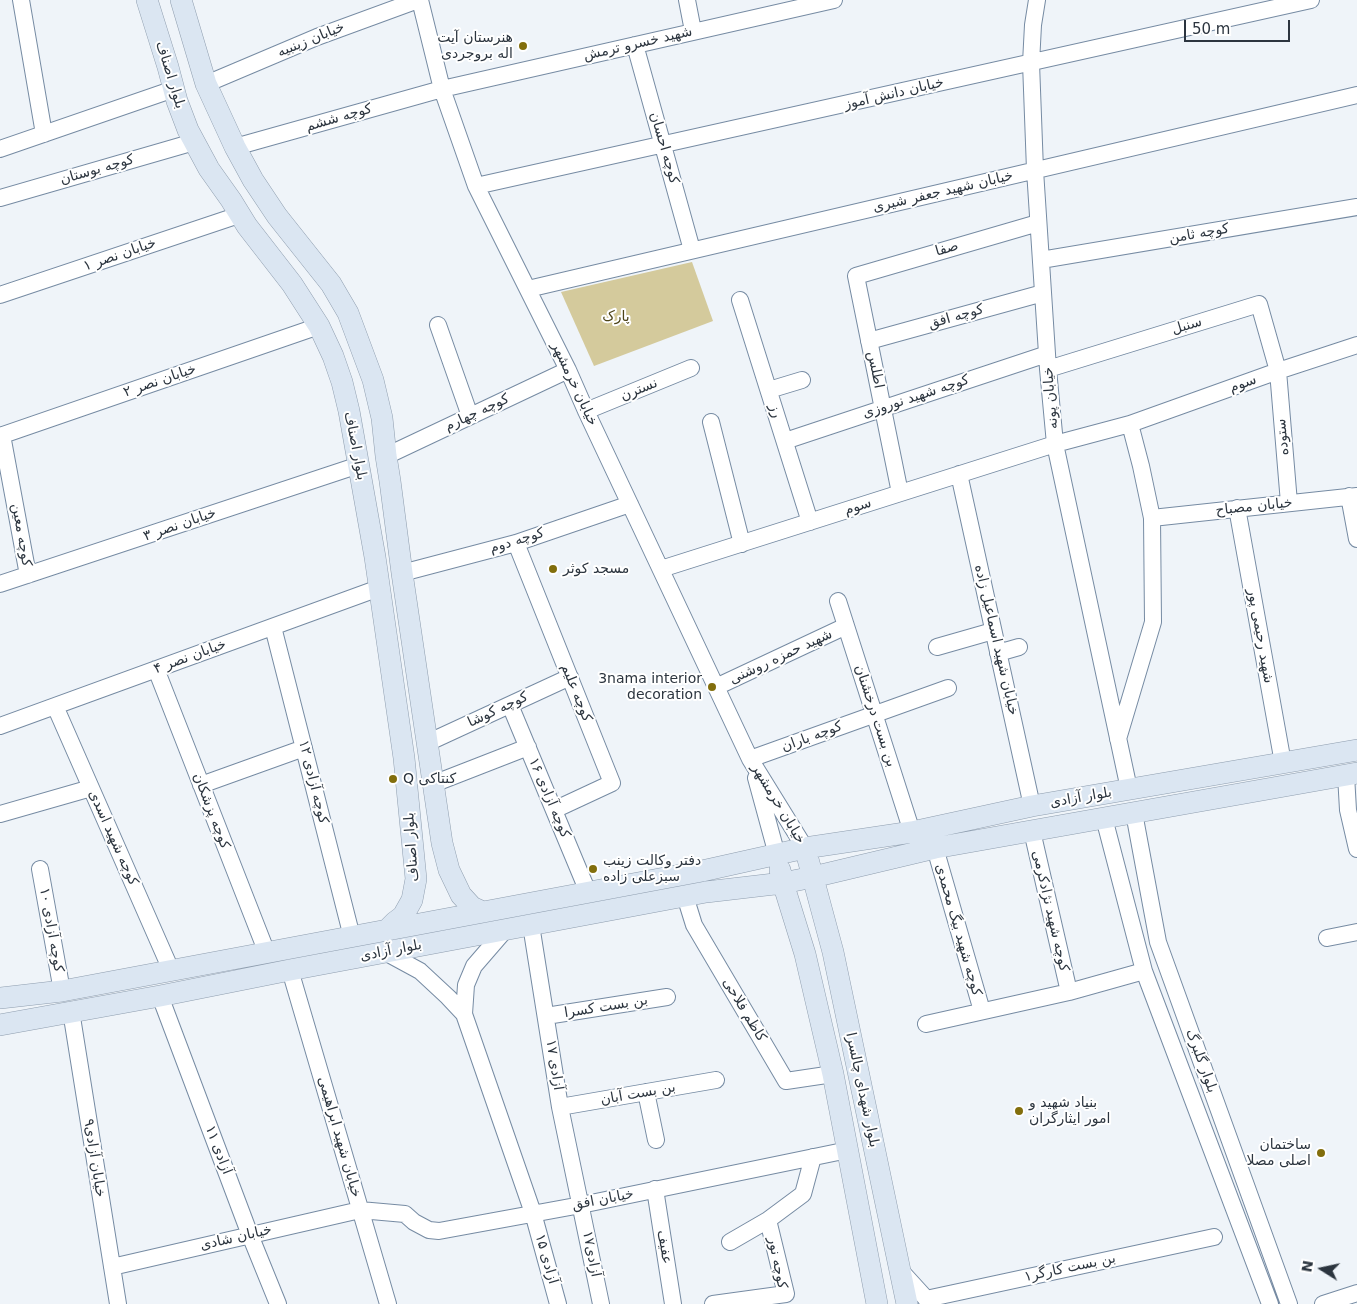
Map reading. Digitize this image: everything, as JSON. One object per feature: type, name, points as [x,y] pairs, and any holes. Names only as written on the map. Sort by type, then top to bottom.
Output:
[{"type":"main road","name":"بلوار اصناف","points":[[148,0],[174,90],[194,142],[209,169],[239,214],[292,284],[319,326],[333,356],[342,382],[359,464],[379,588],[404,758],[416,879],[412,900],[403,916],[387,930]]},
{"type":"main road","name":"بلوار اصناف","points":[[181,0],[206,84],[235,147],[253,180],[277,216],[331,284],[348,313],[373,380],[382,418],[402,573],[442,843],[448,870],[461,895],[472,907],[483,912]]},
{"type":"main road","name":"بلوار آزادی","points":[[0,998],[62,991],[702,871],[805,848],[912,832],[1032,806],[1357,750]]},
{"type":"main road","name":"بلوار آزادی","points":[[0,1025],[706,892],[783,883],[935,848],[1352,774]]},
{"type":"main road","points":[[889,834],[883,840],[883,848],[887,855],[895,858]]},
{"type":"main road","name":"بلوار شهدای چالسرا","points":[[805,848],[833,952],[900,1270],[921,1302]]},
{"type":"main road","name":"بلوار شهدای چالسرا","points":[[777,855],[783,883],[805,954],[833,1074],[878,1304]]},
{"type":"main road","points":[[414,861],[420,867],[431,869],[441,864],[445,856]]},
{"type":"main road","points":[[702,871],[707,877],[709,884],[706,892]]},
{"type":"main road","points":[[805,954],[818,944],[825,946],[833,952]]},
{"type":"street","points":[[21,0],[44,134]]},
{"type":"street","name":"خیابان زینبیه","points":[[206,84],[316,37],[419,0]]},
{"type":"street","name":"خیابان خرمشهر","points":[[419,0],[442,89],[476,186],[568,370],[750,759],[805,848]]},
{"type":"street","points":[[687,0],[693,31]]},
{"type":"street","name":"شهید خسرو ترمش","points":[[442,89],[814,2],[834,0]]},
{"type":"street","name":"خیابان پونه","points":[[1037,0],[1033,25],[1031,63],[1035,170],[1055,444],[1129,789]]},
{"type":"street","name":"خیابان دانش آموز","points":[[476,186],[1311,0]]},
{"type":"street","name":"کوچه احسان","points":[[635,45],[692,250]]},
{"type":"street","name":"کوچه ششم","points":[[235,147],[442,89]]},
{"type":"street","points":[[0,150],[174,90]]},
{"type":"street","name":"خیابان شهید جعفر شیری","points":[[528,289],[1357,95]]},
{"type":"street","name":"کوچه بوستان","points":[[0,198],[194,142]]},
{"type":"street","name":"کوچه ثامن","points":[[1041,260],[1357,207]]},
{"type":"street","name":"خیابان نصر ۱","points":[[0,295],[239,214]]},
{"type":"street","name":"صفا","points":[[856,276],[1038,223]]},
{"type":"street","name":"اطلس","points":[[856,276],[900,493]]},
{"type":"street","name":"کوچه افق","points":[[869,341],[1043,293]]},
{"type":"street","name":"رز","points":[[740,300],[810,522]]},
{"type":"street","name":"سنبل","points":[[1048,362],[1259,304],[1278,371]]},
{"type":"street","points":[[438,325],[470,416]]},
{"type":"street","name":"خیابان نصر ۲","points":[[1,436],[319,326]]},
{"type":"street","name":"سوم","points":[[661,569],[1055,444],[1130,424],[1357,344]]},
{"type":"street","name":"کوچه شهید نوروزی","points":[[785,440],[883,408],[1048,362]]},
{"type":"street","name":"نسترن","points":[[586,411],[691,368]]},
{"type":"street","name":"کوچه چهارم","points":[[386,456],[568,370]]},
{"type":"street","name":"ستوده","points":[[1278,371],[1289,503]]},
{"type":"street","points":[[769,390],[802,380]]},
{"type":"street","points":[[711,422],[742,544]]},
{"type":"street","points":[[1118,739],[1153,622],[1152,518],[1130,424]]},
{"type":"street","name":"کوچه معین","points":[[1,436],[28,575]]},
{"type":"street","name":"خیابان نصر ۳","points":[[0,584],[359,464]]},
{"type":"street","name":"خیابان شهید اسماعیل زاده","points":[[959,474],[1032,806]]},
{"type":"street","points":[[1353,496],[1357,539]]},
{"type":"street","name":"خیابان مصباح","points":[[1152,518],[1353,496]]},
{"type":"street","name":"کوچه دوم","points":[[402,573],[516,543],[630,504]]},
{"type":"street","name":"شهید رحیمی پور","points":[[1238,508],[1283,763]]},
{"type":"street","name":"کوچه علیم","points":[[516,543],[612,783],[554,810]]},
{"type":"street","name":"خیابان نصر ۴","points":[[0,726],[379,588]]},
{"type":"street","name":"بن بست درخشنان","points":[[838,601],[912,832]]},
{"type":"street","name":"شهید حمزه روشنی","points":[[716,687],[846,626]]},
{"type":"street","name":"کوچه آزادی ۱۲","points":[[273,627],[352,936]]},
{"type":"street","points":[[937,647],[994,631]]},
{"type":"street","points":[[998,653],[1020,647]]},
{"type":"street","name":"کوچه پزشکان","points":[[156,669],[267,953]]},
{"type":"street","name":"کوچه کوشا","points":[[427,743],[570,677]]},
{"type":"street","name":"کوچه باران","points":[[750,759],[948,688]]},
{"type":"street","name":"کوچه آزادی ۱۶","points":[[510,705],[588,892]]},
{"type":"street","name":"کوچه شهید اسدی","points":[[55,706],[171,970]]},
{"type":"street","points":[[433,784],[528,747]]},
{"type":"street","points":[[201,786],[304,748]]},
{"type":"street","name":"خیابان خرمشهر","points":[[750,759],[777,855]]},
{"type":"street","points":[[1352,774],[1348,810],[1357,850]]},
{"type":"street","points":[[0,814],[91,788]]},
{"type":"street","name":"بلوار گلبرگ","points":[[1134,812],[1158,942],[1289,1304]]},
{"type":"street","name":"بلوار گلبرگ","points":[[1104,818],[1144,971],[1270,1304]]},
{"type":"street","name":"کوچه شهید نژادکرمی","points":[[1032,831],[1068,992]]},
{"type":"street","points":[[1114,860],[1117,850],[1122,846],[1129,844],[1140,848]]},
{"type":"street","name":"کوچه شهید بیگ محمدی","points":[[935,848],[982,1012]]},
{"type":"street","name":"کوچه آزادی ۱۰","points":[[40,868],[62,991]]},
{"type":"street","name":"کاظم فلاحی","points":[[685,896],[694,925],[786,1081],[833,1074]]},
{"type":"street","name":"آزادی ۱۷","points":[[531,925],[560,1107],[581,1205]]},
{"type":"street","points":[[464,1014],[466,985],[474,966],[506,929]]},
{"type":"street","points":[[1327,938],[1357,932]]},
{"type":"street","points":[[385,952],[420,971],[464,1014]]},
{"type":"street","name":"خیابان شهید ابراهیمی","points":[[290,970],[388,1304]]},
{"type":"street","points":[[926,1024],[1068,992],[1144,971]]},
{"type":"street","name":"آزادی ۱۱","points":[[160,996],[278,1304]]},
{"type":"street","name":"بن بست کسرا","points":[[546,1016],[667,998]]},
{"type":"street","name":"خیابان آزادی۹","points":[[70,1012],[118,1304]]},
{"type":"street","name":"آزادی ۱۵","points":[[464,1014],[533,1214],[558,1304]]},
{"type":"street","name":"بن بست آبان","points":[[560,1107],[716,1080]]},
{"type":"street","points":[[646,1092],[656,1140]]},
{"type":"street","name":"خیابان افق","points":[[360,1210],[405,1214],[414,1222],[429,1230],[439,1231],[581,1205],[848,1150]]},
{"type":"street","name":"کوچه نور","points":[[730,1242],[768,1220],[802,1194],[813,1157]]},
{"type":"street","name":"عفیف","points":[[655,1190],[673,1304]]},
{"type":"street","name":"آزادی۱۷","points":[[581,1205],[601,1304]]},
{"type":"street","name":"خیابان شادی","points":[[112,1267],[360,1210]]},
{"type":"street","name":"کوچه نور","points":[[713,1304],[786,1294],[768,1220]]},
{"type":"street","name":"بن بست کارگر۱","points":[[921,1302],[1214,1237]]},
{"type":"street","points":[[1323,1304],[1357,1293]]},
{"type":"green space","name":"پارک","points":[[692,262],[713,321],[594,366],[561,292]]},
{"type":"place","name":"هنرستان آیت اله بروجردی","points":[[523,46]]},
{"type":"place","name":"مسجد کوثر","points":[[553,569]]},
{"type":"place","name":"3nama interior decoration","points":[[712,687]]},
{"type":"place","name":"Q کنتاکی","points":[[393,779]]},
{"type":"place","name":"دفتر وکالت زینب سبزعلی زاده","points":[[593,869]]},
{"type":"place","name":"بنیاد شهید و امور ایثارگران","points":[[1019,1111]]},
{"type":"place","name":"ساختمان اصلی مصلا","points":[[1321,1153]]}]
